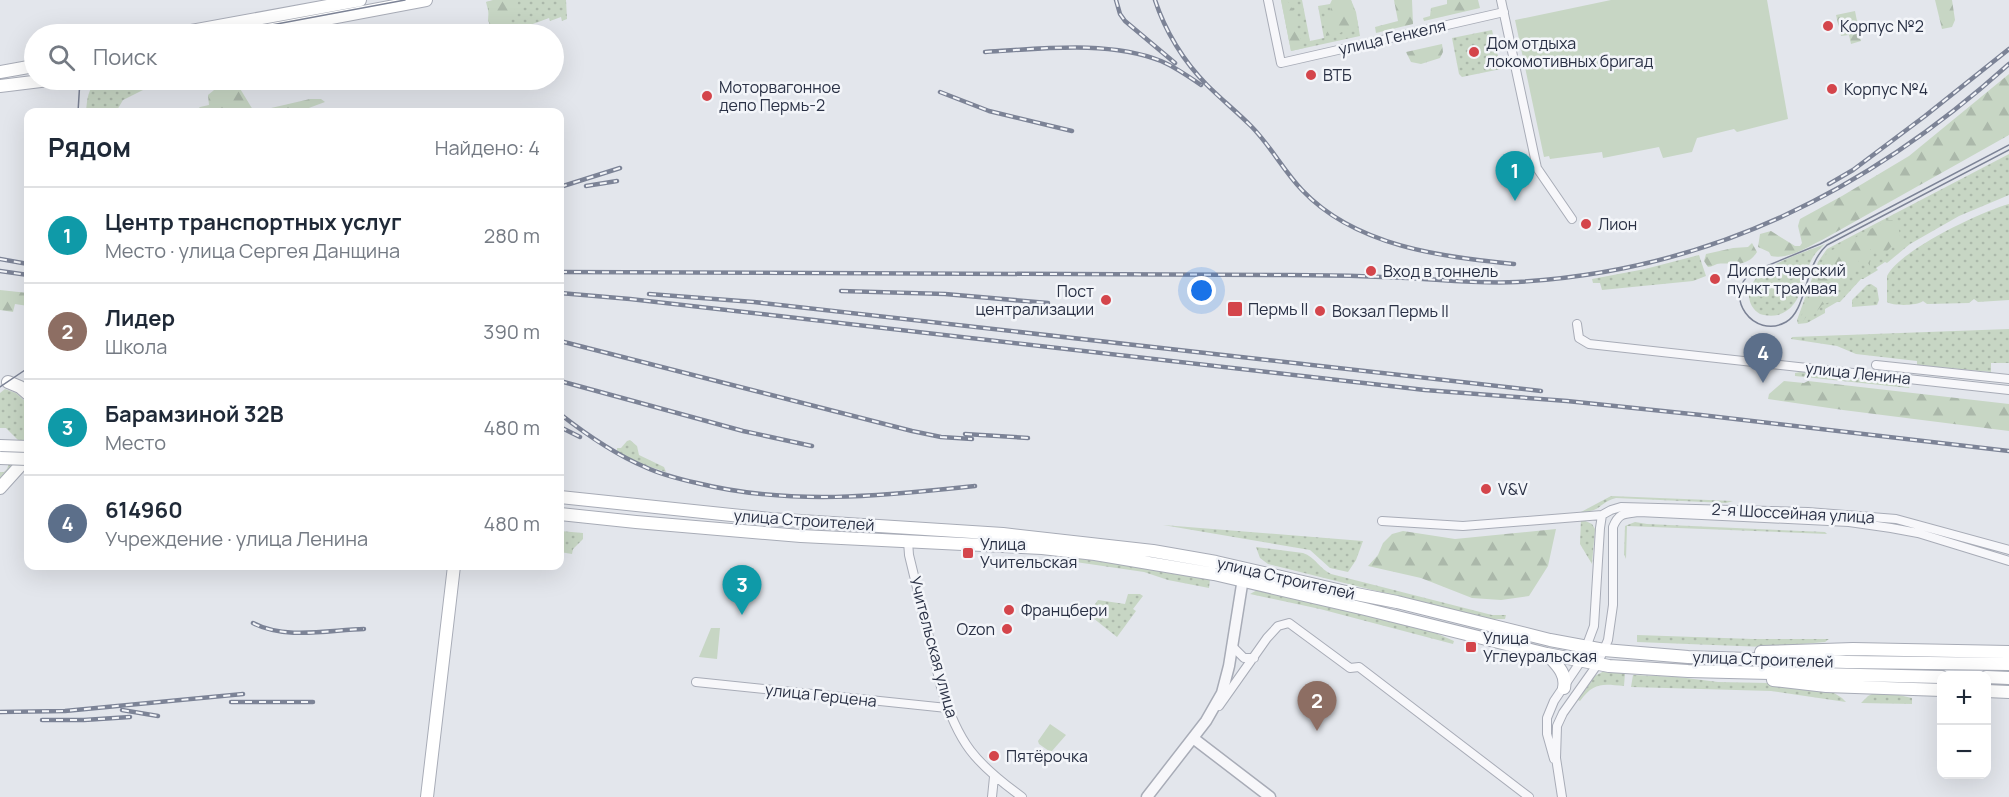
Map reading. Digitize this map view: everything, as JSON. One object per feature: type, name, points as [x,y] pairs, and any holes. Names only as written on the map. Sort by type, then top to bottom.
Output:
[{"type":"main road","points":[[283,24],[360,0]]},
{"type":"main road","points":[[237,24],[343,7],[426,0]]},
{"type":"main road","points":[[0,72],[24,68]]},
{"type":"main road","points":[[0,86],[24,83]]},
{"type":"main road","points":[[4,381],[24,390]]},
{"type":"main road","points":[[0,446],[24,447]]},
{"type":"main road","points":[[0,458],[24,458]]},
{"type":"main road","points":[[0,489],[24,462]]},
{"type":"main road","name":"улица Строителей","points":[[564,496],[770,519],[1003,534],[1153,551],[1547,654],[1598,665],[1688,671],[1937,677]]},
{"type":"main road","name":"улица Строителей","points":[[564,513],[695,528],[801,536],[1042,548],[1095,554],[1214,574],[1244,575],[1346,592],[1604,650],[1688,657],[2009,664]]},
{"type":"main road","points":[[427,797],[454,570]]},
{"type":"main road","points":[[1688,657],[1822,649],[2009,652]]},
{"type":"main road","points":[[1547,654],[1561,670],[1565,682],[1564,688]]},
{"type":"main road","points":[[1688,671],[1826,686],[1937,690]]},
{"type":"main road","points":[[1991,677],[2009,678]]},
{"type":"main road","points":[[1991,691],[2009,692]]},
{"type":"street","name":"улица Генкеля","points":[[1268,0],[1281,63],[1504,12]]},
{"type":"street","points":[[1501,0],[1537,168],[1572,219]]},
{"type":"street","name":"улица Ленина","points":[[1577,324],[1579,338],[1589,344],[2009,390]]},
{"type":"street","name":"улица Ленина","points":[[1876,365],[2009,380]]},
{"type":"street","name":"2-я Шоссейная улица","points":[[1382,521],[1463,526],[1602,516],[1621,507],[1839,514],[1896,519],[2009,550]]},
{"type":"street","points":[[1562,797],[1557,758],[1557,726],[1563,713],[1598,665],[1608,640],[1613,605],[1613,527],[1617,518],[1624,514],[1651,513],[1849,522],[1918,533],[2009,561]]},
{"type":"street","points":[[1559,774],[1549,743],[1547,718],[1554,701],[1581,662],[1594,626],[1602,516]]},
{"type":"street","name":"Учительская улица","points":[[908,541],[915,580],[947,708],[961,739],[986,770],[1022,797]]},
{"type":"street","points":[[1212,713],[1222,693],[1229,666],[1244,575]]},
{"type":"street","points":[[1147,797],[1246,669],[1267,638],[1278,626],[1289,623],[1299,628],[1350,668],[1359,667],[1529,797]]},
{"type":"street","points":[[1232,646],[1244,658],[1254,658]]},
{"type":"street","points":[[1229,666],[1238,663],[1246,669]]},
{"type":"street","name":"улица Герцена","points":[[696,682],[947,708]]},
{"type":"street","points":[[1193,738],[1270,797]]},
{"type":"street","points":[[992,797],[994,777]]},
{"type":"green space","points":[[519,0],[509,24],[489,24],[489,5],[486,2]]},
{"type":"green space","points":[[566,0],[567,19],[562,21],[561,17],[550,21],[549,18],[533,24],[492,24],[486,2]]},
{"type":"green space","points":[[1281,0],[1302,0],[1310,41],[1324,38],[1318,6],[1330,4],[1332,0],[1351,0],[1356,12],[1360,36],[1291,51]]},
{"type":"green space","points":[[1281,0],[1287,0],[1297,17],[1295,23],[1304,48],[1291,51]]},
{"type":"green space","points":[[1332,0],[1351,0],[1358,23],[1340,33],[1326,36],[1323,21],[1330,15]]},
{"type":"green space","points":[[1394,0],[1412,0],[1413,24],[1376,33],[1375,27],[1398,21]]},
{"type":"green space","points":[[1447,0],[1478,0],[1480,8],[1424,21],[1423,18],[1430,16],[1431,8],[1447,4]]},
{"type":"green space","points":[[1611,0],[1767,0],[1788,119],[1737,132],[1734,129],[1697,138],[1692,152],[1663,158],[1659,147],[1603,158],[1602,152],[1550,159],[1549,156],[1544,157],[1515,20]]},
{"type":"green space","points":[[1935,0],[1952,0],[1955,20],[1952,27],[1942,29]]},
{"type":"green space","points":[[1855,11],[1861,41],[1851,44],[1849,35],[1841,36],[1836,15]]},
{"type":"green space","points":[[1492,30],[1501,69],[1462,77],[1459,74],[1452,38]]},
{"type":"green space","points":[[1442,44],[1443,52],[1440,58],[1421,64],[1411,62],[1406,52]]},
{"type":"green space","points":[[2009,74],[2009,135],[1797,252],[1777,257],[1771,256],[1769,252],[1758,247],[1760,234],[1771,231],[1795,246],[1800,246],[1802,243],[1798,226],[1800,219],[1909,156]]},
{"type":"green space","points":[[91,90],[143,90],[123,100],[118,108],[87,108]]},
{"type":"green space","points":[[214,90],[241,90],[252,108],[199,108],[209,105],[208,95]]},
{"type":"green space","points":[[310,99],[321,99],[325,102],[309,108],[271,108]]},
{"type":"green space","points":[[2009,154],[2009,195],[1959,216],[1910,244],[1887,263],[1876,268],[1878,270],[1861,279],[1840,302],[1825,309],[1825,313],[1807,323],[1798,324],[1797,320],[1818,262],[1827,249]]},
{"type":"green space","points":[[2009,204],[2009,300],[1978,302],[1974,299],[1969,303],[1927,304],[1923,301],[1905,305],[1887,302],[1887,276],[1907,255],[1961,223]]},
{"type":"green space","points":[[1887,220],[1892,220],[1898,225],[1900,236],[1905,241],[1897,247],[1895,243],[1880,258],[1875,251],[1870,249],[1870,266],[1866,260],[1859,260],[1856,270],[1848,274],[1846,278],[1853,282],[1839,281],[1835,300],[1822,305],[1813,316],[1807,316],[1802,322],[1801,317],[1811,293],[1816,272],[1827,253]]},
{"type":"green space","points":[[1752,243],[1757,252],[1743,263],[1717,264],[1708,267],[1704,261],[1706,254],[1748,247]]},
{"type":"green space","points":[[1825,244],[1816,253],[1798,297],[1787,311],[1769,316],[1762,315],[1755,310],[1749,295],[1751,285],[1758,276],[1779,262]]},
{"type":"green space","points":[[1699,255],[1706,276],[1693,281],[1602,290],[1600,283],[1593,283],[1592,279],[1645,269]]},
{"type":"green space","points":[[1871,284],[1877,288],[1879,300],[1877,305],[1852,307],[1852,300],[1867,285]]},
{"type":"green space","points":[[0,290],[24,293],[24,305],[15,304],[13,312],[0,310]]},
{"type":"green space","points":[[2009,329],[2009,363],[1991,363],[1991,372],[1917,365],[1917,361],[1856,354],[1837,346],[1791,339],[1792,337]]},
{"type":"green space","points":[[1795,373],[1910,384],[1909,388],[1795,376]]},
{"type":"green space","points":[[1784,381],[1804,383],[1808,381],[2009,404],[2009,431],[1768,399],[1769,394]]},
{"type":"green space","points":[[5,389],[16,393],[24,400],[24,452],[0,481],[0,472],[7,469],[18,440],[6,428],[0,428],[0,393]]},
{"type":"green space","points":[[630,440],[637,446],[639,455],[664,467],[666,472],[638,463],[617,452],[617,448],[621,448]]},
{"type":"green space","points":[[1611,496],[1733,501],[1726,503],[1616,498],[1597,509],[1581,512]]},
{"type":"green space","points":[[1581,519],[1592,524],[1595,529],[1592,564],[1580,544]]},
{"type":"green space","points":[[1635,522],[1825,532],[1827,534],[1627,526],[1626,559],[1624,554],[1625,526]]},
{"type":"green space","points":[[1163,525],[1363,541],[1356,560],[1348,572],[1330,568],[1310,550]]},
{"type":"green space","points":[[1556,529],[1548,566],[1529,596],[1501,600],[1472,598],[1421,578],[1368,566],[1392,534],[1403,531],[1455,539]]},
{"type":"green space","points":[[564,531],[583,533],[583,539],[573,549],[572,554],[564,553]]},
{"type":"green space","points":[[1256,547],[1303,553],[1331,574],[1492,615],[1506,615],[1505,619],[1489,619],[1268,564],[1260,558]]},
{"type":"green space","points":[[1060,556],[1210,579],[1209,588],[1168,580],[1144,572],[1055,559]]},
{"type":"green space","points":[[1259,589],[1424,628],[1454,641],[1453,644],[1320,609],[1250,594]]},
{"type":"green space","points":[[1128,594],[1143,596],[1133,609],[1136,611],[1117,637],[1088,614],[1098,600],[1125,604]]},
{"type":"green space","points":[[711,628],[720,628],[717,659],[699,657]]},
{"type":"green space","points":[[1637,635],[1829,639],[1825,642],[1765,647],[1637,642]]},
{"type":"green space","points":[[1604,671],[1625,673],[1624,686],[1594,687],[1580,701],[1578,700],[1595,676]]},
{"type":"green space","points":[[1633,675],[1718,682],[1769,683],[1834,693],[1846,702],[1771,691],[1631,687]]},
{"type":"green space","points":[[1874,693],[1912,698],[1912,704],[1861,703]]},
{"type":"green space","points":[[1050,724],[1066,735],[1052,751],[1039,744],[1038,741]]},
{"type":"tram line","points":[[277,24],[405,0]]},
{"type":"tram line","points":[[78,108],[79,90]]},
{"type":"tram line","points":[[2009,145],[1820,244],[1752,272],[1743,282],[1740,292],[1745,313],[1763,325],[1774,326],[1786,322],[1798,308],[1814,264],[1827,245],[2009,150]]},
{"type":"tram line","points":[[0,387],[24,371]]},
{"type":"railway","points":[[1116,0],[1120,14],[1125,21],[1175,63]]},
{"type":"railway","points":[[1155,0],[1170,34],[1191,66],[1207,85],[1251,126],[1295,182],[1323,209],[1347,224],[1400,245],[1458,257],[1514,264]]},
{"type":"railway","points":[[985,52],[1051,48],[1119,50],[1161,61],[1201,85]]},
{"type":"railway","points":[[1829,184],[1853,170],[2009,49]]},
{"type":"railway","points":[[564,272],[1320,275],[1463,282],[1517,282],[1587,275],[1655,261],[1720,242],[1782,216],[1842,186],[1900,150],[1955,109],[2009,64]]},
{"type":"railway","points":[[940,92],[989,111],[1072,131]]},
{"type":"railway","points":[[564,186],[620,168]]},
{"type":"railway","points":[[586,186],[617,181]]},
{"type":"railway","points":[[0,259],[24,263]]},
{"type":"railway","points":[[0,271],[24,274]]},
{"type":"railway","points":[[841,291],[945,294],[1048,303]]},
{"type":"railway","points":[[564,293],[1425,390],[1567,401],[2009,451]]},
{"type":"railway","points":[[649,294],[754,302],[1541,391]]},
{"type":"railway","points":[[564,342],[912,431],[941,437],[972,439]]},
{"type":"railway","points":[[564,382],[743,431],[812,446]]},
{"type":"railway","points":[[564,417],[601,444],[645,467],[677,478],[732,490],[766,495],[836,497],[975,486]]},
{"type":"railway","points":[[564,429],[580,437]]},
{"type":"railway","points":[[965,434],[1028,438]]},
{"type":"railway","points":[[253,623],[293,633],[364,629]]},
{"type":"railway","points":[[0,712],[65,711],[243,694]]},
{"type":"railway","points":[[231,702],[313,702]]},
{"type":"railway","points":[[122,710],[158,716]]},
{"type":"railway","points":[[42,720],[130,717]]},
{"type":"place","name":"Корпус №2","points":[[1828,26]]},
{"type":"place","name":"Дом отдыха локомотивных бригад","points":[[1474,52]]},
{"type":"place","name":"ВТБ","points":[[1311,75]]},
{"type":"place","name":"Корпус №4","points":[[1832,89]]},
{"type":"place","name":"Моторвагонное депо Пермь-2","points":[[707,96]]},
{"type":"place","name":"Центр транспортных услуг","points":[[1515,201]]},
{"type":"place","name":"Лион","points":[[1586,224]]},
{"type":"place","name":"Вход в тоннель","points":[[1371,271]]},
{"type":"place","name":"Диспетчерский пункт трамвая","points":[[1715,279]]},
{"type":"place","name":"Пост централизации","points":[[1106,300]]},
{"type":"place","name":"Пермь II","points":[[1235,309]]},
{"type":"place","name":"Вокзал Пермь II","points":[[1320,311]]},
{"type":"place","name":"614960","points":[[1763,383]]},
{"type":"place","name":"V&V","points":[[1486,489]]},
{"type":"place","name":"Улица Учительская","points":[[968,553]]},
{"type":"place","name":"Францбери","points":[[1009,610]]},
{"type":"place","name":"Барамзиной 32В","points":[[742,615]]},
{"type":"place","name":"Ozon","points":[[1007,629]]},
{"type":"place","name":"Улица Углеуральская","points":[[1471,647]]},
{"type":"place","name":"Лидер","points":[[1317,731]]},
{"type":"place","name":"Пятёрочка","points":[[994,756]]}]
